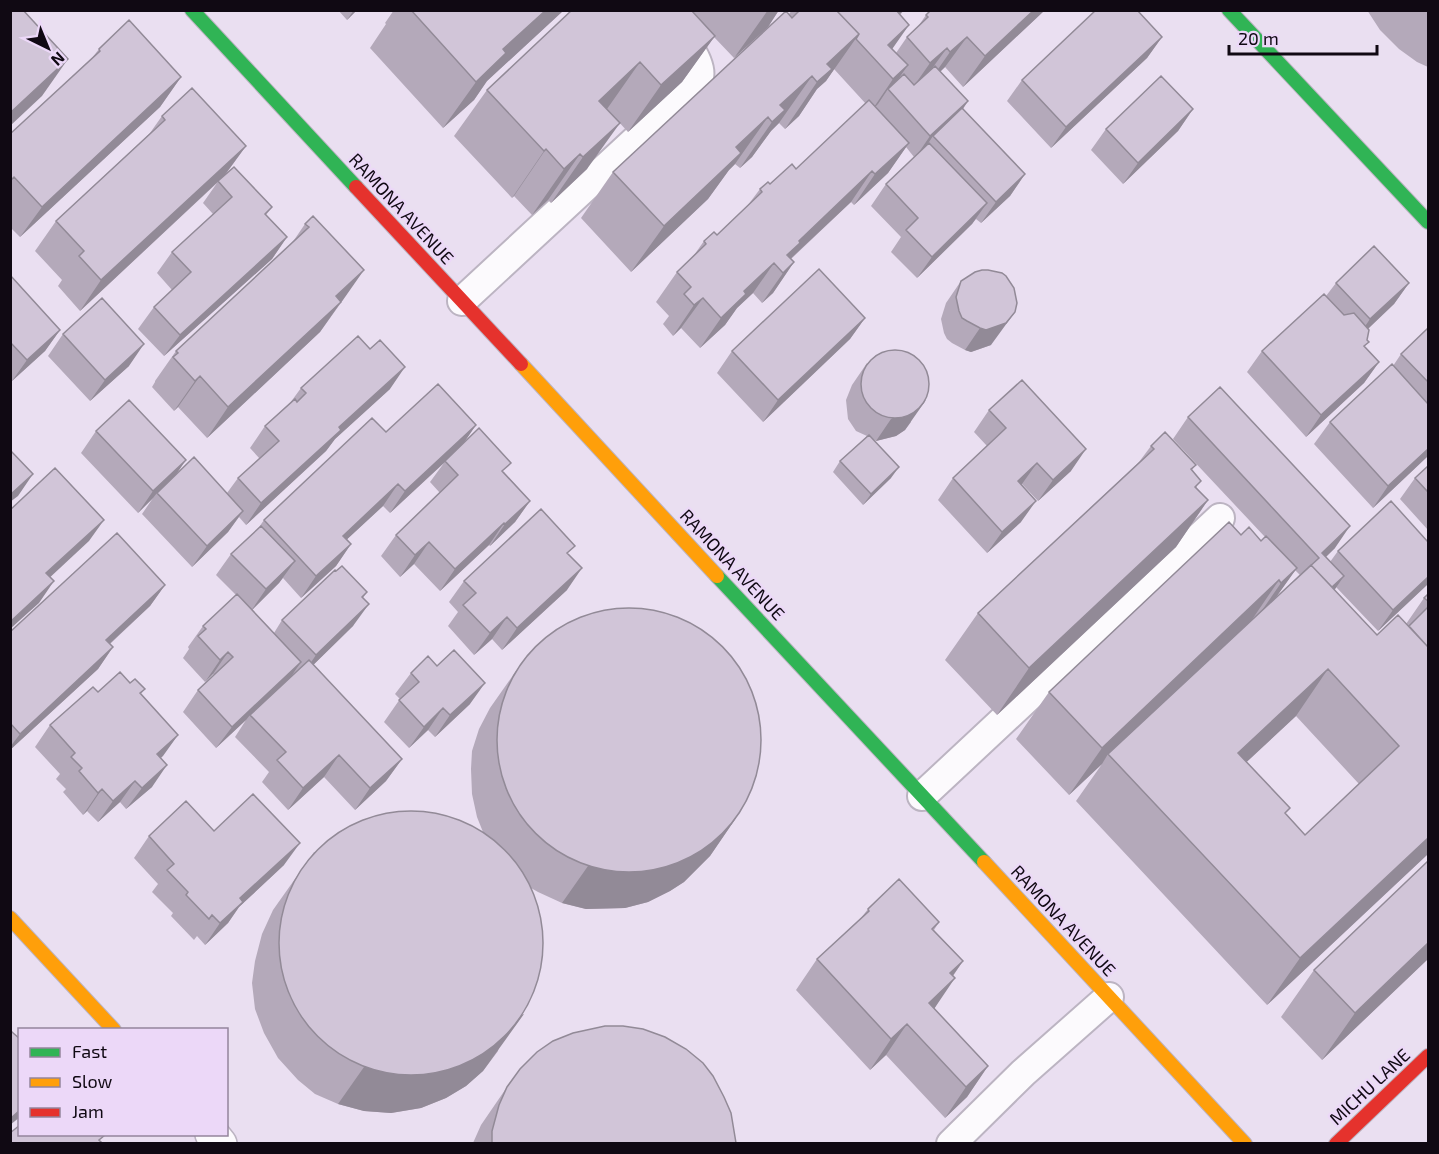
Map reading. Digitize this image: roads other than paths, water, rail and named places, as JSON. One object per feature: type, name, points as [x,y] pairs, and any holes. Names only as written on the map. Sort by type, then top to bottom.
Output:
[{"type":"street","name":"RAMONA AVENUE","points":[[192,10],[1245,1143]]},
{"type":"street","points":[[1229,10],[1428,222]]},
{"type":"street","points":[[10,918],[113,1028]]},
{"type":"street","name":"MICHU LANE","points":[[1336,1143],[1428,1056]]},
{"type":"lane","points":[[462,301],[691,89],[700,76],[698,63],[660,10]]},
{"type":"lane","points":[[922,796],[1220,518]]},
{"type":"lane","points":[[951,1143],[1023,1073],[1109,997]]}]
